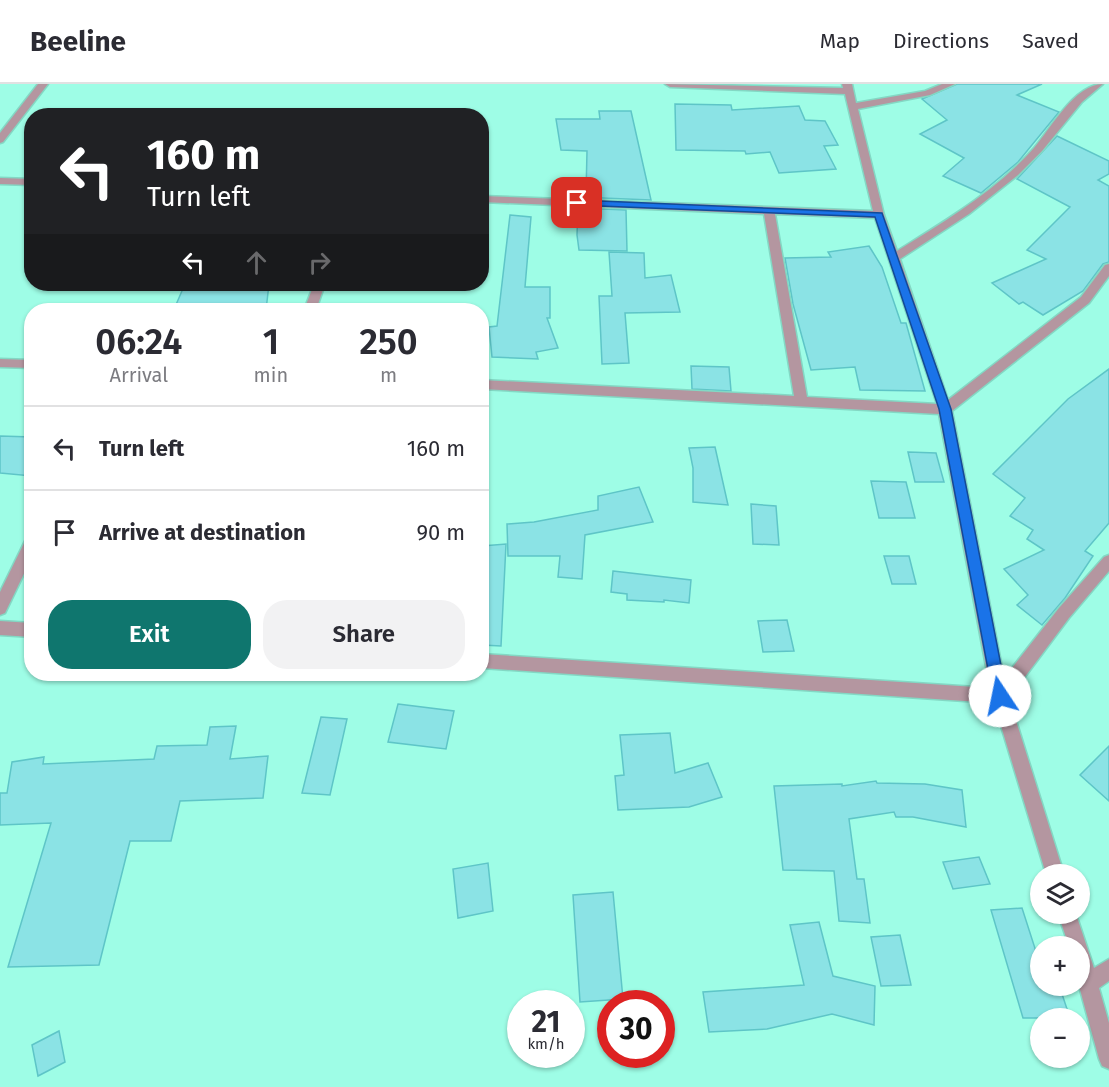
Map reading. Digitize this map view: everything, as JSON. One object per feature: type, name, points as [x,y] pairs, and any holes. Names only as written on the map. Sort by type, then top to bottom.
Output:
[{"type":"street","points":[[25,108],[43,84]]},
{"type":"street","points":[[670,84],[848,88],[879,215],[945,409],[1000,696],[1052,864]]},
{"type":"street","points":[[852,107],[927,93],[950,84]]},
{"type":"street","points":[[894,258],[980,202],[1031,157],[1060,120],[1098,84]]},
{"type":"street","points":[[0,140],[24,109]]},
{"type":"street","points":[[0,181],[24,182]]},
{"type":"street","points":[[489,199],[879,215]]},
{"type":"street","points":[[769,210],[801,400]]},
{"type":"street","points":[[489,385],[945,409],[1085,300],[1109,268]]},
{"type":"street","points":[[0,363],[24,364]]},
{"type":"street","points":[[0,608],[24,558]]},
{"type":"street","points":[[1000,696],[1064,613],[1109,561]]},
{"type":"street","points":[[0,628],[24,630]]},
{"type":"street","points":[[489,661],[1000,696]]},
{"type":"street","points":[[1090,982],[1109,969]]},
{"type":"street","points":[[1090,987],[1109,1059]]},
{"type":"building","points":[[957,84],[1042,84],[1017,95],[1059,112],[1018,162],[981,193],[943,176],[964,158],[920,134],[947,120],[922,99]]},
{"type":"building","points":[[675,104],[731,105],[732,110],[799,106],[805,120],[825,121],[838,145],[824,146],[836,169],[779,173],[770,152],[746,154],[745,151],[676,150]]},
{"type":"building","points":[[599,111],[631,111],[651,200],[578,197],[578,194],[586,194],[587,151],[561,150],[556,119],[600,119]]},
{"type":"building","points":[[1057,136],[1109,161],[1109,174],[1098,180],[1109,186],[1109,262],[1103,264],[1083,291],[1043,315],[1023,302],[1019,304],[992,283],[1046,259],[1027,250],[1070,207],[1017,179]]},
{"type":"building","points":[[578,208],[626,210],[627,251],[579,250]]},
{"type":"building","points":[[510,215],[531,217],[525,287],[550,287],[550,318],[547,318],[558,348],[536,352],[538,359],[492,357],[489,327],[497,326]]},
{"type":"building","points":[[869,246],[882,267],[901,323],[906,323],[925,391],[860,390],[855,367],[811,370],[793,304],[785,258],[831,257],[828,252]]},
{"type":"building","points":[[609,252],[644,253],[645,278],[671,275],[680,312],[625,313],[629,363],[602,364],[599,296],[612,296]]},
{"type":"building","points":[[182,291],[268,291],[267,303],[177,303]]},
{"type":"building","points":[[691,366],[729,367],[731,391],[692,389]]},
{"type":"building","points":[[1109,369],[1109,523],[1085,551],[1093,556],[1065,598],[1042,625],[1017,605],[1028,595],[1004,569],[1044,550],[1027,539],[1033,530],[1010,516],[1025,498],[993,474],[1068,399]]},
{"type":"building","points":[[0,436],[24,437],[24,475],[0,473]]},
{"type":"building","points":[[715,447],[728,505],[693,502],[693,468],[689,448]]},
{"type":"building","points":[[908,452],[936,453],[944,482],[915,482]]},
{"type":"building","points":[[871,481],[906,482],[915,518],[879,518]]},
{"type":"building","points":[[639,487],[653,522],[585,535],[582,579],[558,577],[560,556],[508,556],[507,524],[534,522],[598,510],[598,496]]},
{"type":"building","points":[[751,504],[776,506],[779,545],[753,544]]},
{"type":"building","points":[[506,544],[501,646],[489,645],[489,545]]},
{"type":"building","points":[[884,556],[909,556],[916,584],[892,584]]},
{"type":"building","points":[[613,571],[691,580],[689,603],[627,600],[627,594],[611,592]]},
{"type":"building","points":[[787,620],[794,651],[763,652],[758,621]]},
{"type":"building","points":[[398,704],[454,711],[446,749],[388,742]]},
{"type":"building","points":[[321,717],[347,719],[330,795],[302,793]]},
{"type":"building","points":[[236,726],[230,759],[268,756],[263,798],[180,801],[171,841],[130,841],[99,965],[8,967],[51,823],[0,825],[0,793],[7,793],[12,762],[44,757],[43,764],[154,759],[157,746],[207,745],[210,727]]},
{"type":"building","points":[[670,733],[675,773],[708,763],[722,797],[689,807],[618,810],[615,776],[624,775],[620,735]]},
{"type":"building","points":[[1109,746],[1109,801],[1080,775]]},
{"type":"building","points":[[876,781],[877,783],[925,784],[962,790],[966,827],[913,817],[896,817],[894,812],[849,819],[857,879],[864,879],[870,923],[839,921],[834,871],[783,870],[774,786],[842,784],[842,786]]},
{"type":"building","points":[[979,857],[990,884],[953,889],[943,862]]},
{"type":"building","points":[[488,863],[493,911],[458,918],[453,869]]},
{"type":"building","points":[[613,892],[622,990],[597,990],[597,1001],[585,1002],[585,990],[579,990],[573,895]]},
{"type":"building","points":[[1022,908],[1031,936],[1030,996],[1063,996],[1067,1008],[1030,1008],[1030,1018],[1023,1018],[991,910]]},
{"type":"building","points":[[819,922],[833,976],[875,986],[874,1025],[832,1014],[767,1029],[709,1032],[703,992],[804,985],[790,925]]},
{"type":"building","points":[[900,935],[911,985],[881,986],[871,937]]},
{"type":"building","points":[[59,1031],[65,1062],[38,1076],[32,1045]]},
{"type":"route","points":[[577,203],[879,215],[945,409],[1000,696]]}]
